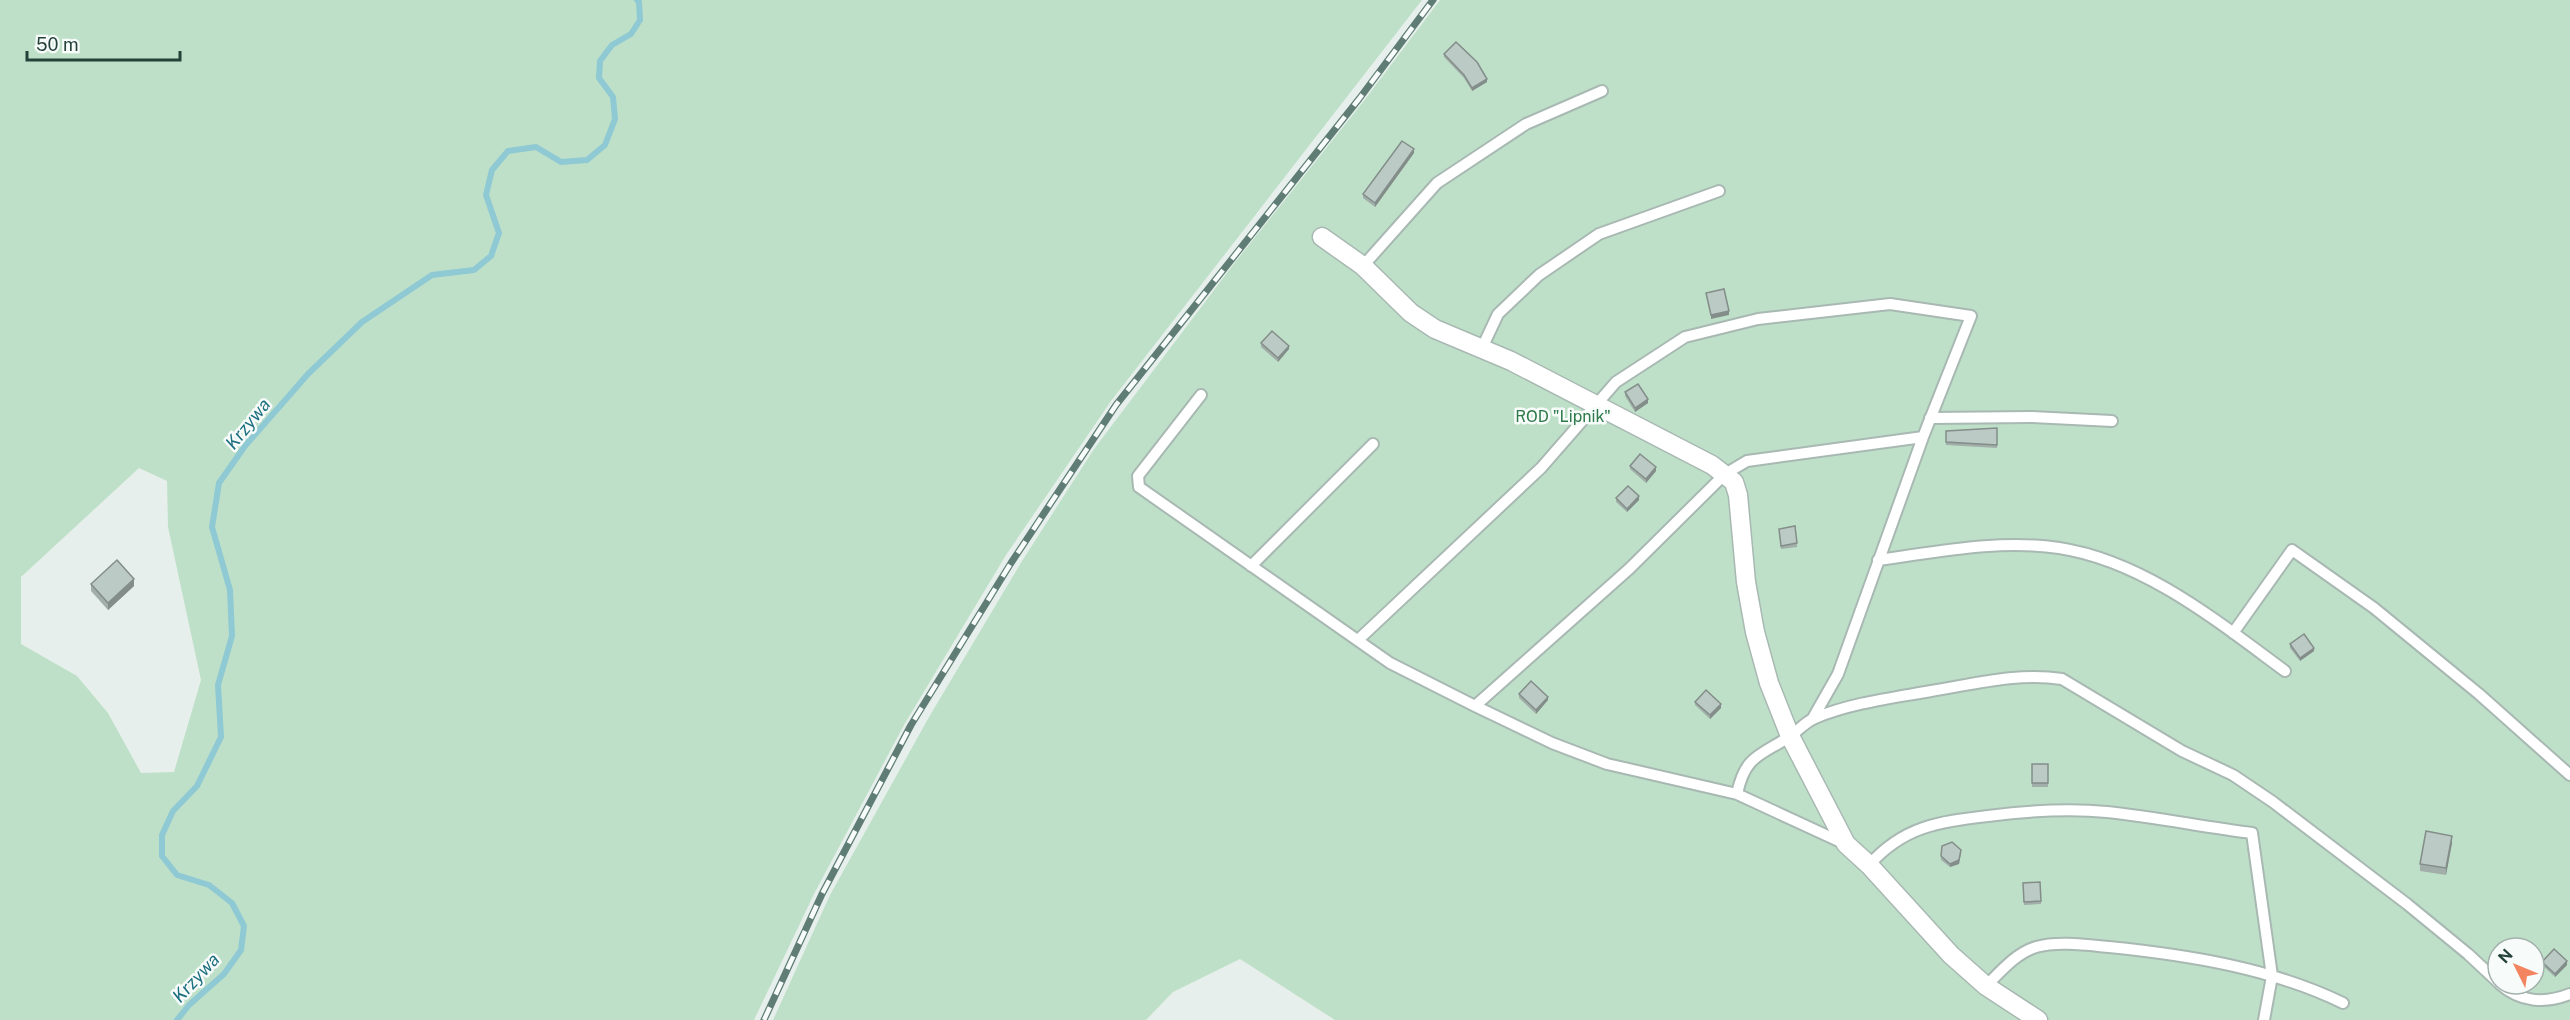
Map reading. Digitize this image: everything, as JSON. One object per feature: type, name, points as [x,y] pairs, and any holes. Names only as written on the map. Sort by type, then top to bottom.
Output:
[{"type":"street","points":[[1322,237],[1363,266],[1411,313],[1435,329],[1482,348],[1594,404],[1725,474],[1734,482],[1738,495],[1746,582],[1755,632],[1769,683],[1790,736],[1846,844],[1869,865],[1934,939],[1986,986],[2038,1020]]},
{"type":"lane","points":[[1363,266],[1437,183],[1526,124],[1602,91]]},
{"type":"lane","points":[[1482,348],[1498,314],[1539,275],[1599,234],[1719,191]]},
{"type":"lane","points":[[1358,640],[1541,468],[1594,404],[1616,382],[1685,337],[1758,319],[1890,303],[1971,316],[1930,418],[1838,674],[1813,718],[1790,736],[1762,751],[1750,762],[1742,774],[1737,794]]},
{"type":"lane","points":[[1201,395],[1138,476],[1139,488],[1390,663],[1552,743],[1607,764],[1737,794],[1846,844]]},
{"type":"lane","points":[[1930,418],[2032,417],[2112,421]]},
{"type":"lane","points":[[1475,706],[1629,569],[1725,474],[1747,461],[1923,437]]},
{"type":"lane","points":[[1251,566],[1373,444]]},
{"type":"lane","points":[[1878,560],[1977,547],[2061,548],[2138,573],[2233,633],[2285,671]]},
{"type":"lane","points":[[2233,633],[2292,550],[2374,608],[2479,694],[2570,775]]},
{"type":"lane","points":[[1813,718],[1875,701],[2003,679],[2044,676],[2062,679],[2182,751],[2233,776],[2273,802],[2407,904],[2486,971]]},
{"type":"lane","points":[[1869,865],[1886,846],[1920,828],[1941,822],[2039,810],[2106,812],[2252,834],[2272,976],[2264,1020]]},
{"type":"lane","points":[[1986,986],[2026,951],[2039,946],[2087,945],[2239,967],[2315,990],[2343,1003]]},
{"type":"lane","points":[[2517,996],[2524,999],[2542,1000],[2570,994]]},
{"type":"green space","points":[[0,0],[1422,0],[1111,401],[1006,555],[904,725],[814,894],[754,1020],[0,1020]],"holes":[[[139,468],[167,481],[168,527],[201,680],[174,772],[141,773],[108,713],[77,676],[21,644],[21,577]]]},
{"type":"green space","name":"ROD \"Lipnik\"","points":[[1440,0],[2570,0],[2570,1020],[1335,1020],[1240,959],[1173,992],[1146,1020],[773,1020],[830,895],[929,717],[1022,561],[1094,449],[1236,261],[1363,102]]},
{"type":"building","points":[[1456,42],[1477,62],[1487,79],[1472,88],[1464,75],[1444,54]]},
{"type":"building","points":[[1402,141],[1414,149],[1375,203],[1363,194]]},
{"type":"building","points":[[1724,289],[1729,311],[1711,315],[1706,293]]},
{"type":"building","points":[[1272,331],[1289,346],[1278,358],[1261,343]]},
{"type":"building","points":[[1638,384],[1648,399],[1635,408],[1625,392]]},
{"type":"building","points":[[1997,428],[1997,445],[1946,442],[1946,431]]},
{"type":"building","points":[[1640,454],[1656,467],[1646,479],[1630,466]]},
{"type":"building","points":[[1628,486],[1639,496],[1627,509],[1616,498]]},
{"type":"building","points":[[1795,526],[1797,543],[1781,546],[1779,529]]},
{"type":"building","points":[[117,560],[134,579],[108,603],[91,584]]},
{"type":"building","points":[[2304,634],[2314,648],[2300,658],[2290,644]]},
{"type":"building","points":[[1531,681],[1548,697],[1536,710],[1519,694]]},
{"type":"building","points":[[1706,690],[1721,704],[1710,715],[1695,702]]},
{"type":"building","points":[[2032,764],[2048,764],[2048,783],[2032,783]]},
{"type":"building","points":[[2426,831],[2452,836],[2446,868],[2420,864]]},
{"type":"building","points":[[1952,842],[1961,850],[1959,860],[1950,864],[1941,856],[1942,846]]},
{"type":"building","points":[[2040,882],[2041,901],[2024,902],[2023,883]]},
{"type":"building","points":[[2554,949],[2567,961],[2555,974],[2546,966],[2546,958]]},
{"type":"waterway","name":"Krzywa","points":[[177,1020],[189,1005],[224,974],[241,950],[244,926],[232,903],[209,885],[177,875],[162,856],[162,835],[173,811],[197,786],[221,737],[218,685],[232,636],[230,590],[212,527],[219,483],[245,446],[308,374],[362,322],[432,275],[474,270],[491,256],[499,233],[486,195],[492,170],[508,151],[536,147],[561,162],[587,160],[605,145],[615,119],[613,97],[599,78],[600,61],[612,45],[631,34],[640,20],[637,0]]},
{"type":"railway","points":[[764,1020],[822,894],[911,725],[1011,563],[1116,405],[1359,99],[1433,0]]}]
